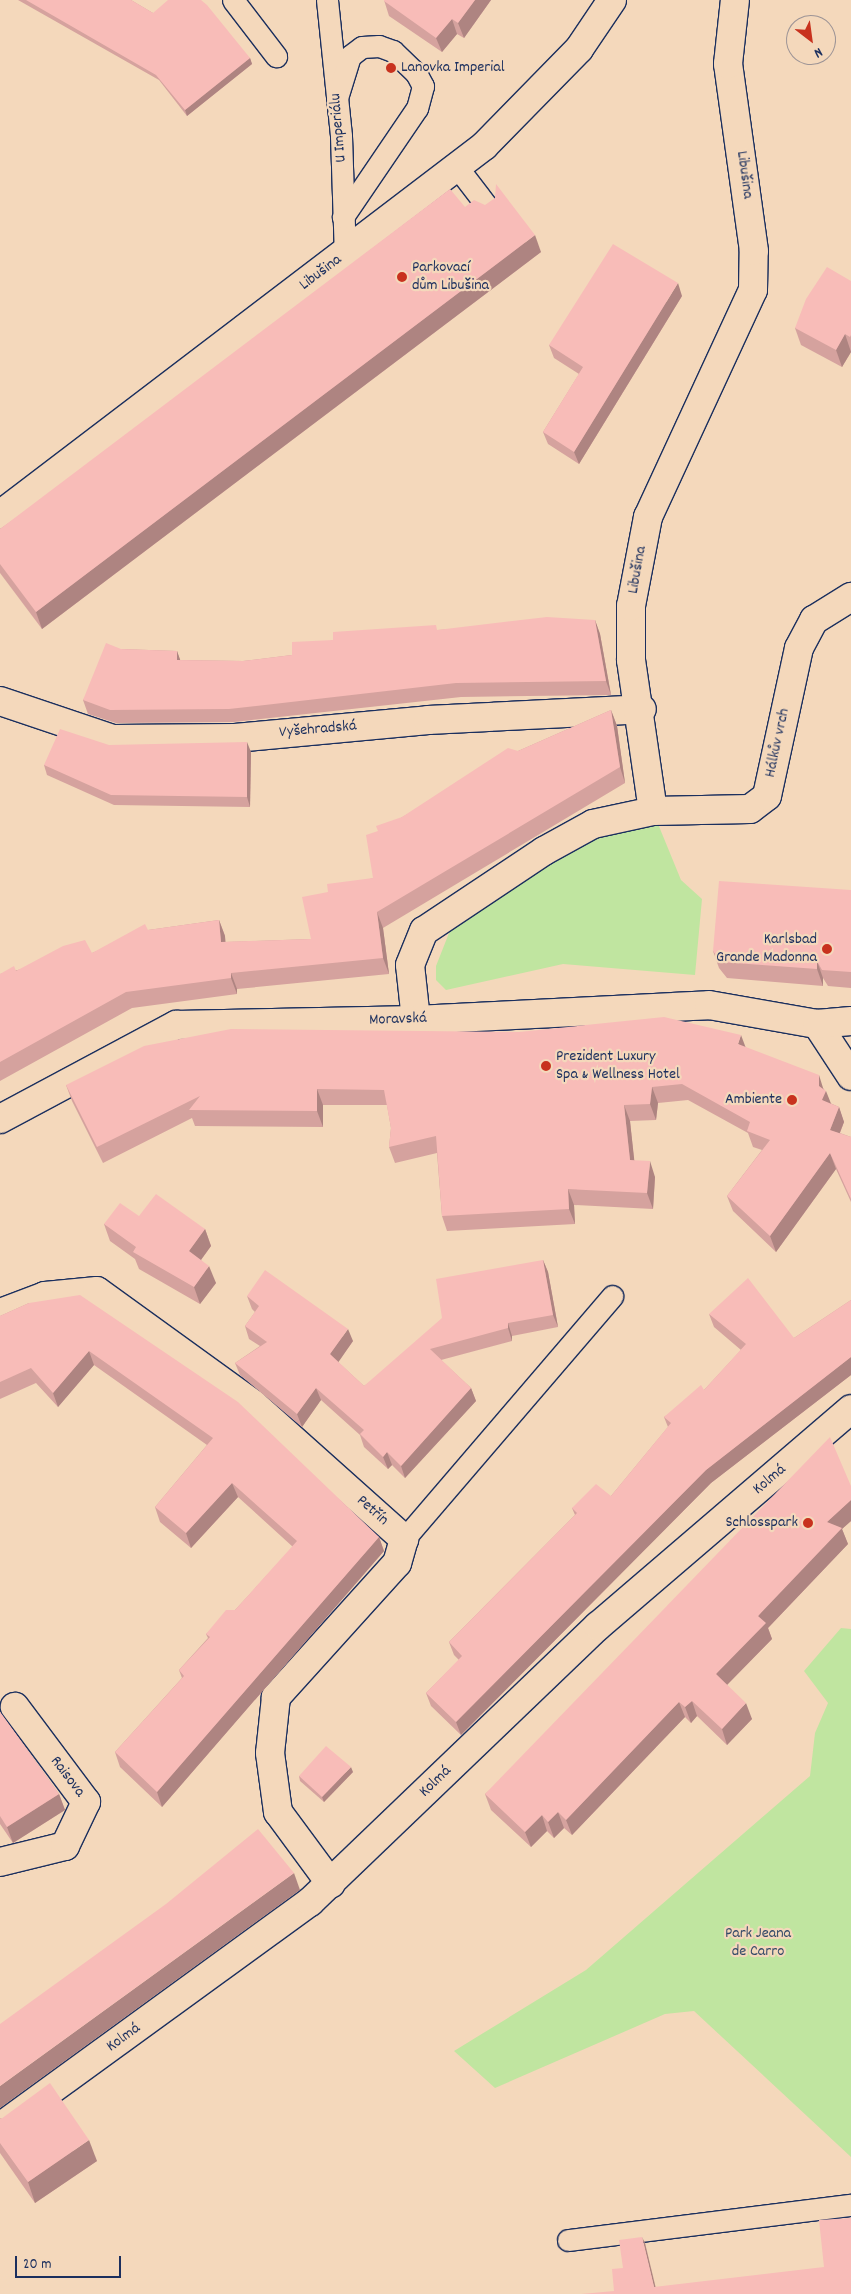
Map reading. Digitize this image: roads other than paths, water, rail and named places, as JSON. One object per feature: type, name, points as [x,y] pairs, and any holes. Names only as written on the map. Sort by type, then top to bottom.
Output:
[{"type":"street","name":"Libušina","points":[[0,515],[345,256],[457,167],[537,96],[579,49],[612,0]]},
{"type":"street","name":"Libušina","points":[[653,811],[642,709],[631,660],[631,606],[648,517],[753,290],[754,251],[728,64],[735,0]]},
{"type":"street","name":"Hálkův vrch","points":[[653,811],[750,809],[767,796],[799,648],[814,620],[851,597]]},
{"type":"street","name":"Vyšehradská","points":[[0,701],[114,739],[235,738],[428,720],[642,709]]},
{"type":"street","points":[[416,1020],[410,965],[424,931],[544,851],[593,824],[653,811]]},
{"type":"street","name":"Moravská","points":[[0,1119],[176,1025],[416,1020],[709,1005],[817,1024],[851,1021]]},
{"type":"street","points":[[817,1024],[851,1076]]},
{"type":"street","name":"Petřín","points":[[0,1313],[44,1296],[96,1290],[253,1404],[404,1539],[397,1563],[276,1697],[270,1753],[278,1812],[331,1884]]},
{"type":"street","name":"Kolmá","points":[[0,2128],[331,1884],[598,1626],[846,1422]]},
{"type":"street","name":"Raisova","points":[[0,1862],[65,1846],[86,1802],[8,1712]]},
{"type":"lane","points":[[233,0],[276,56]]},
{"type":"lane","name":"U Imperiálu","points":[[328,0],[345,256]]},
{"type":"lane","points":[[336,98],[350,56],[362,47],[379,46],[393,52],[416,72],[423,86],[417,108],[343,217]]},
{"type":"lane","points":[[457,167],[490,210]]},
{"type":"lane","points":[[404,1539],[612,1296]]},
{"type":"lane","points":[[568,2240],[851,2205]]},
{"type":"place","name":"Lanovka Imperial","points":[[391,68]]},
{"type":"place","name":"Parkovací dům Libušina","points":[[402,277]]},
{"type":"place","name":"Karlsbad Grande Madonna","points":[[827,949]]},
{"type":"place","name":"Prezident Luxury Spa & Wellness Hotel","points":[[546,1066]]},
{"type":"place","name":"Ambiente","points":[[792,1100]]},
{"type":"place","name":"Schlosspark","points":[[808,1523]]},
{"type":"park label","name":"Park Jeana de Carro","points":[[758,1943]]}]
